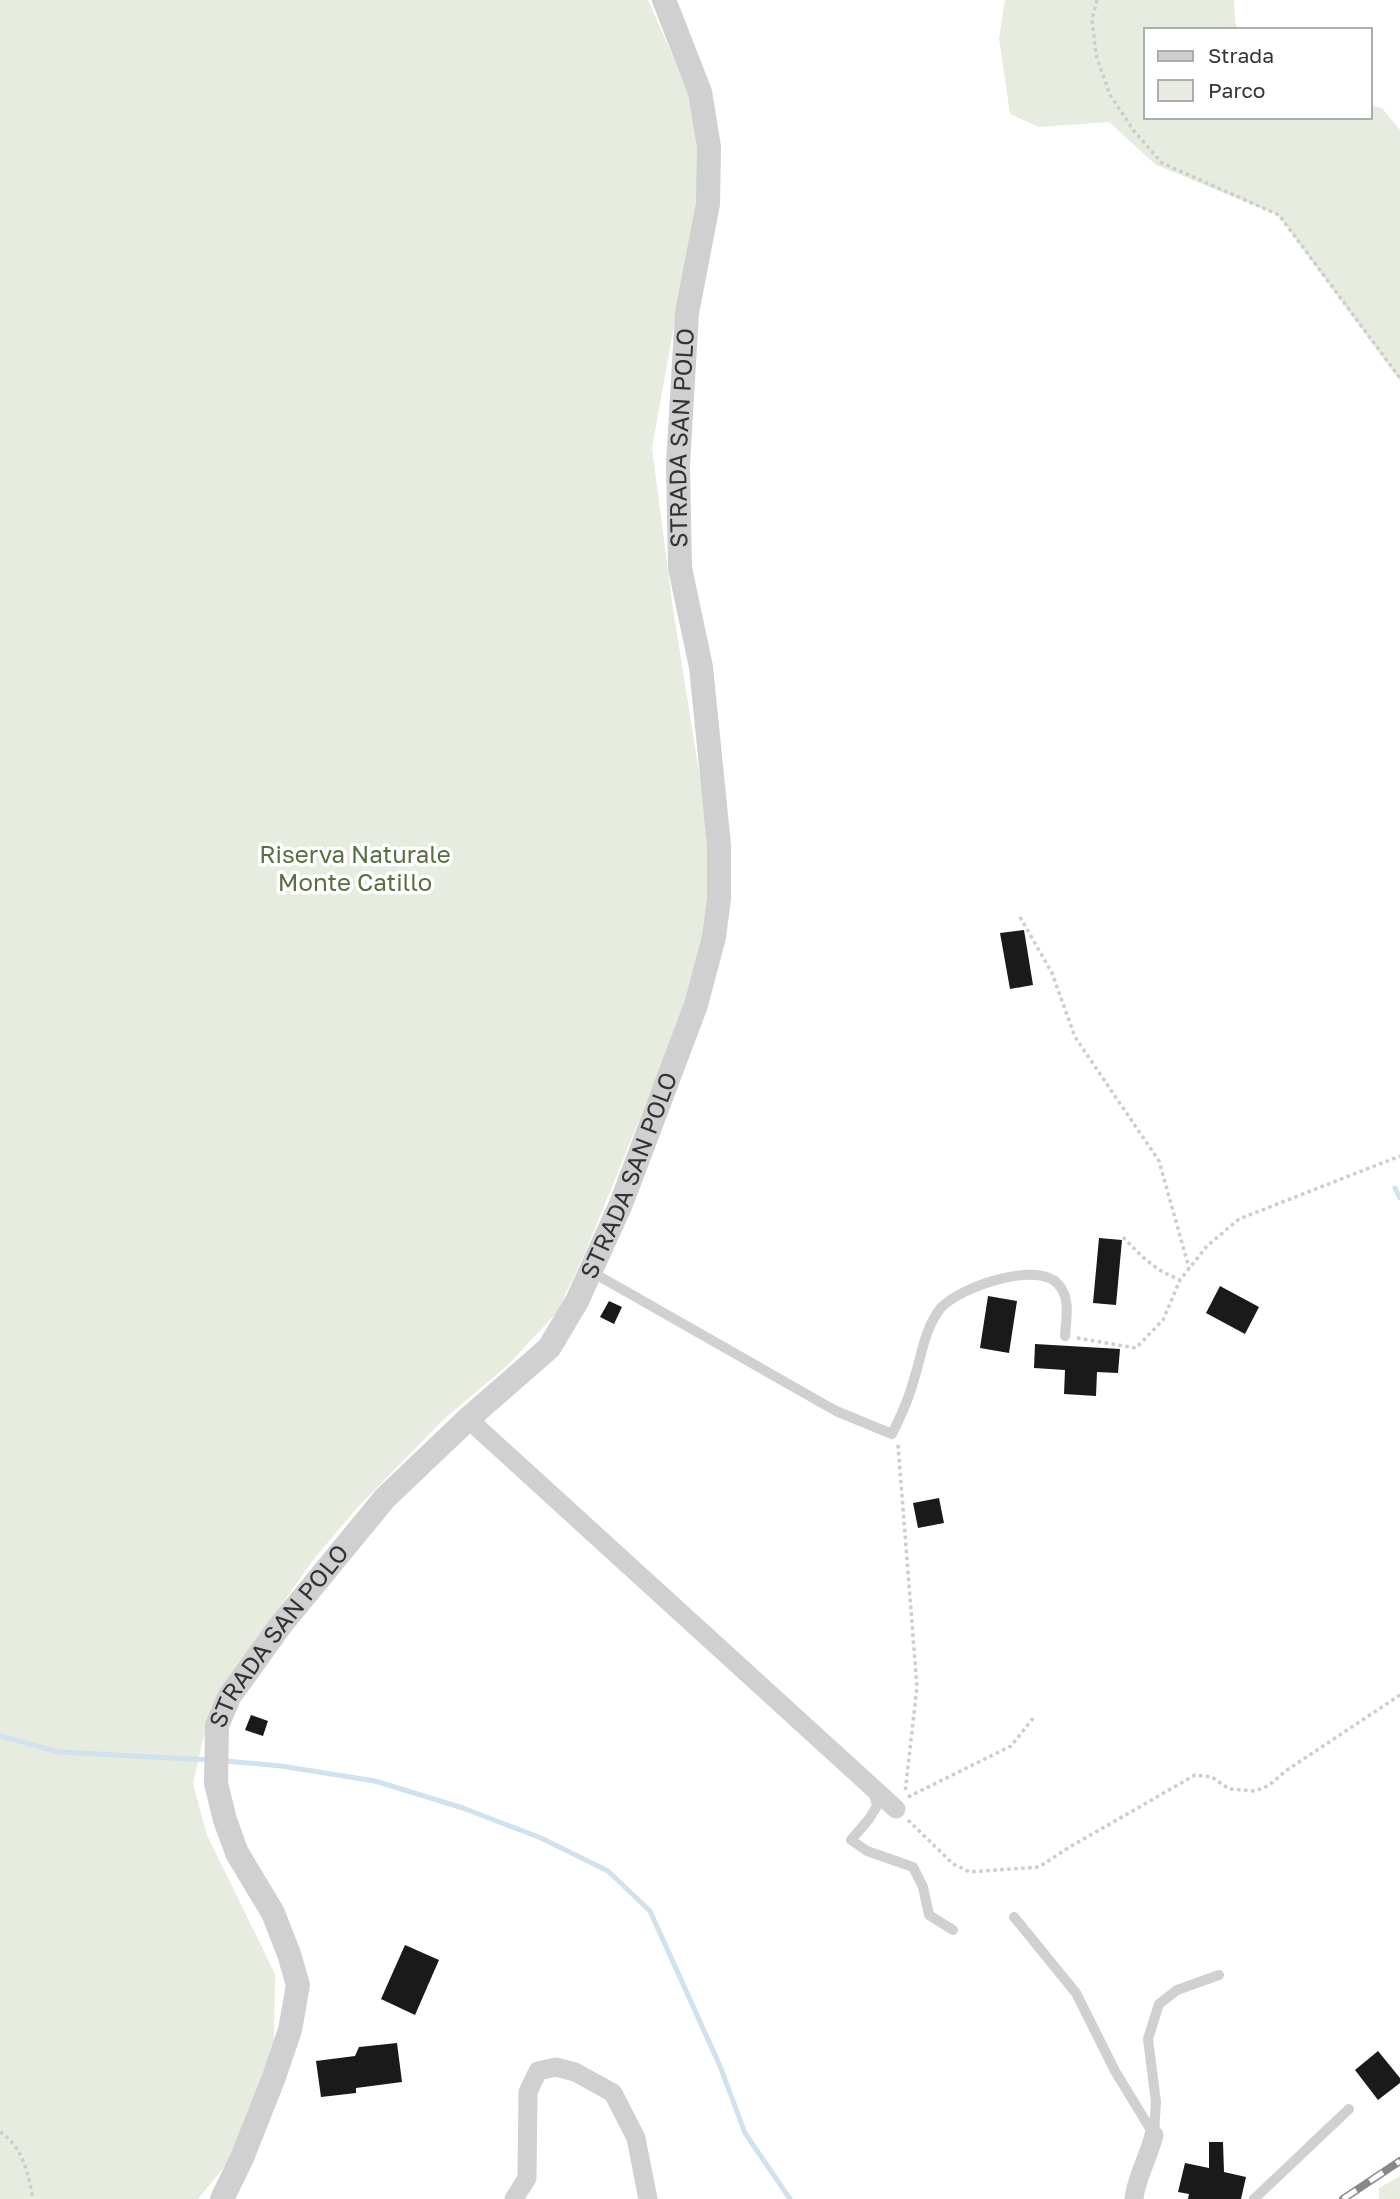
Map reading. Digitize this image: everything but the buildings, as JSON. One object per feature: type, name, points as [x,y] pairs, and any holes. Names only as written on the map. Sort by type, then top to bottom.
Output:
[{"type":"street","name":"STRADA SAN POLO","points":[[222,2199],[242,2158],[274,2077],[290,2029],[298,1985],[273,1913],[237,1853],[225,1820],[215,1758],[217,1726],[229,1697],[280,1626],[386,1498],[470,1417],[549,1348],[577,1301],[621,1204],[696,1005],[714,937],[719,898],[719,845],[701,667],[680,569],[678,477],[687,313],[708,204],[709,147],[701,92],[664,0]]},
{"type":"street","points":[[470,1417],[489,1439],[896,1809]]},
{"type":"street","points":[[514,2199],[527,2178],[528,2092],[538,2071],[556,2067],[575,2072],[613,2093],[636,2138],[648,2199]]},
{"type":"street","points":[[1134,2199],[1135,2187],[1150,2153],[1154,2135]]},
{"type":"lane","points":[[589,1271],[836,1411],[892,1434],[915,1379],[925,1335],[941,1307],[975,1286],[1019,1275],[1044,1276],[1058,1284],[1068,1304],[1065,1336]]},
{"type":"lane","points":[[873,1789],[877,1806],[851,1840],[867,1851],[914,1867],[923,1886],[929,1915],[953,1930]]},
{"type":"lane","points":[[1014,1917],[1076,1993],[1115,2071],[1154,2135]]},
{"type":"lane","points":[[1154,2135],[1156,2102],[1147,2039],[1159,2004],[1177,1990],[1219,1975]]},
{"type":"lane","points":[[1254,2199],[1349,2109]]},
{"type":"path","points":[[1097,0],[1093,19],[1096,55],[1110,95],[1134,131],[1162,163],[1279,215],[1400,378]]},
{"type":"path","points":[[1020,917],[1052,973],[1075,1037],[1159,1161],[1189,1268]]},
{"type":"path","points":[[1065,1336],[1136,1348],[1163,1320],[1180,1280],[1189,1268],[1207,1246],[1239,1219],[1400,1156]]},
{"type":"path","points":[[1123,1237],[1150,1265],[1163,1274],[1180,1280]]},
{"type":"path","points":[[892,1434],[900,1448],[917,1687],[904,1798],[1011,1746],[1034,1717]]},
{"type":"path","points":[[896,1809],[953,1864],[970,1872],[1039,1867],[1068,1847],[1195,1775],[1212,1777],[1229,1789],[1255,1790],[1268,1786],[1287,1770],[1400,1695]]},
{"type":"path","points":[[0,2132],[10,2138],[26,2166],[33,2199]]},
{"type":"green space","name":"Riserva Naturale Monte Catillo","points":[[0,0],[648,0],[698,113],[702,200],[675,320],[652,448],[673,609],[712,853],[706,927],[686,1005],[585,1253],[557,1312],[507,1366],[444,1419],[356,1509],[313,1560],[213,1709],[193,1784],[207,1835],[275,1974],[274,2045],[228,2162],[198,2199],[0,2199]]},
{"type":"green space","points":[[1005,0],[1234,0],[1235,23],[1238,28],[1144,28],[1144,119],[1372,119],[1372,106],[1382,108],[1400,130],[1400,381],[1278,215],[1156,165],[1109,122],[1039,127],[1010,114],[999,38]]},
{"type":"green space","points":[[1400,2176],[1400,2199],[1379,2199],[1379,2188]]},
{"type":"waterway","points":[[1395,1188],[1400,1198]]},
{"type":"waterway","points":[[0,1736],[59,1752],[211,1760]]},
{"type":"waterway","points":[[225,1761],[281,1766],[375,1781],[463,1808],[541,1838],[608,1871],[650,1911],[720,2066],[745,2133],[790,2199]]},
{"type":"railway","points":[[1343,2199],[1400,2161]]}]
